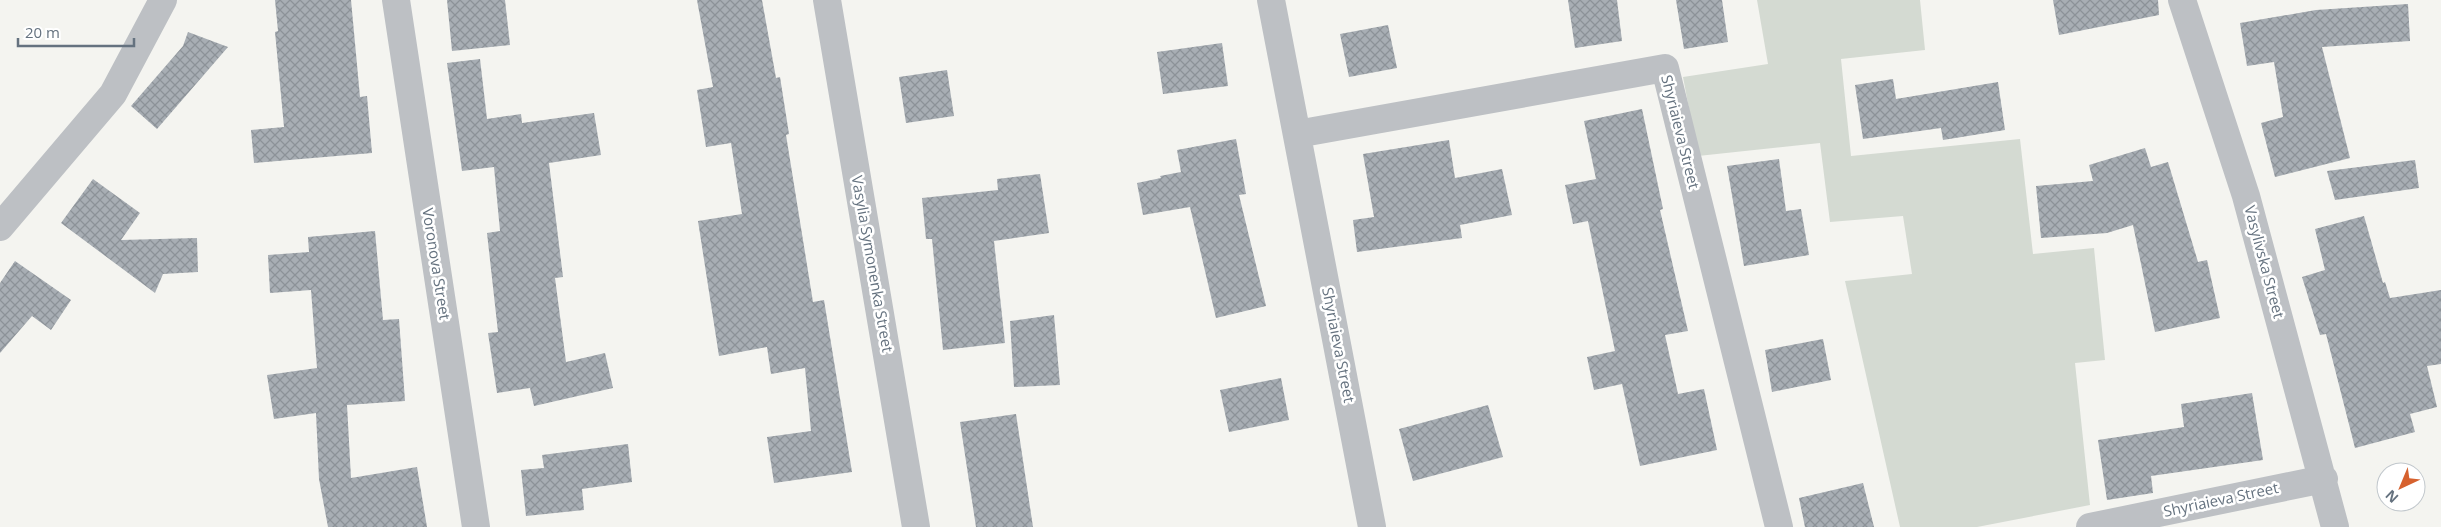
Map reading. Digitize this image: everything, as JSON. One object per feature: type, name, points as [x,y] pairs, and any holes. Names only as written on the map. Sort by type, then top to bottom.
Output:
[{"type":"street","points":[[0,227],[113,94],[163,0]]},
{"type":"street","name":"Voronova Street","points":[[396,0],[476,527]]},
{"type":"street","name":"Vasylia Symonenka Street","points":[[827,0],[916,527]]},
{"type":"street","name":"Shyriaieva Street","points":[[1271,0],[1372,527]]},
{"type":"street","name":"Vasylivska Street","points":[[2182,0],[2246,196],[2324,479],[2335,527]]},
{"type":"street","name":"Shyriaieva Street","points":[[1297,134],[1665,68],[1778,527]]},
{"type":"street","name":"Shyriaieva Street","points":[[2090,527],[2324,479]]},
{"type":"shaded area","points":[[1757,0],[1920,0],[1925,50],[1841,59],[1851,156],[2020,139],[2033,254],[2094,248],[2105,360],[2075,363],[2090,505],[1977,527],[1900,527],[1845,281],[1912,274],[1903,216],[1830,222],[1820,143],[1698,156],[1683,77],[1768,64]]},
{"type":"building","points":[[275,0],[351,0],[360,97],[367,96],[372,153],[254,163],[251,130],[284,127],[275,32],[278,31]]},
{"type":"building","points":[[447,0],[505,0],[510,45],[452,51]]},
{"type":"building","points":[[697,0],[762,0],[776,78],[780,77],[789,134],[786,135],[813,302],[824,300],[852,472],[774,483],[767,437],[811,431],[805,368],[771,374],[767,347],[719,356],[698,221],[742,214],[731,143],[706,147],[697,90],[713,87]]},
{"type":"building","points":[[1568,0],[1617,0],[1622,41],[1575,48]]},
{"type":"building","points":[[1676,0],[1722,0],[1728,42],[1684,49]]},
{"type":"building","points":[[2053,0],[2158,0],[2159,15],[2059,35]]},
{"type":"building","points":[[2408,4],[2410,41],[2322,47],[2350,158],[2275,177],[2261,123],[2283,117],[2274,62],[2247,66],[2240,23],[2316,10]]},
{"type":"building","points":[[1388,25],[1397,68],[1349,77],[1340,34]]},
{"type":"building","points":[[188,32],[228,47],[157,129],[131,106],[183,46]]},
{"type":"building","points":[[1222,43],[1228,86],[1163,94],[1157,52]]},
{"type":"building","points":[[480,59],[487,119],[521,114],[522,123],[594,113],[601,155],[549,163],[563,277],[555,278],[566,362],[605,353],[613,388],[534,406],[530,388],[497,393],[488,333],[498,332],[487,233],[500,231],[494,167],[462,171],[447,63]]},
{"type":"building","points":[[947,70],[954,116],[906,123],[899,77]]},
{"type":"building","points":[[1893,79],[1896,99],[1998,82],[2005,130],[1943,140],[1941,128],[1863,139],[1855,85]]},
{"type":"building","points":[[1642,109],[1663,209],[1660,210],[1688,331],[1665,335],[1678,394],[1704,389],[1717,450],[1640,466],[1622,384],[1594,390],[1587,357],[1615,351],[1588,221],[1573,224],[1565,185],[1596,179],[1584,121]]},
{"type":"building","points":[[1236,139],[1246,194],[1239,195],[1266,306],[1216,318],[1190,207],[1143,215],[1137,183],[1181,172],[1177,150]]},
{"type":"building","points":[[1449,140],[1455,178],[1502,169],[1512,215],[1460,225],[1462,238],[1357,252],[1353,220],[1374,217],[1363,154]]},
{"type":"building","points":[[2145,148],[2151,167],[2168,162],[2198,262],[2207,260],[2220,318],[2155,332],[2133,225],[2107,233],[2041,238],[2036,186],[2093,181],[2089,165]]},
{"type":"building","points":[[1779,159],[1786,211],[1801,209],[1809,255],[1744,266],[1727,166]]},
{"type":"building","points":[[2415,160],[2419,188],[2335,200],[2327,171]]},
{"type":"building","points":[[1040,174],[1049,233],[994,241],[1005,343],[943,350],[932,239],[926,239],[922,198],[998,190],[997,179]]},
{"type":"building","points":[[93,179],[140,213],[121,240],[197,238],[198,272],[163,274],[155,293],[61,223]]},
{"type":"building","points":[[2364,216],[2383,283],[2385,282],[2390,298],[2441,290],[2441,364],[2427,366],[2437,407],[2410,414],[2415,432],[2355,448],[2326,334],[2320,335],[2302,277],[2325,270],[2315,229]]},
{"type":"building","points":[[375,231],[383,320],[399,319],[405,401],[347,405],[351,478],[417,467],[427,527],[328,527],[319,479],[316,413],[274,419],[267,375],[317,368],[311,290],[270,293],[268,255],[309,252],[308,237]]},
{"type":"building","points":[[15,261],[71,300],[51,330],[32,316],[0,353],[0,283]]},
{"type":"building","points":[[1054,315],[1060,385],[1014,387],[1010,321]]},
{"type":"building","points":[[1823,339],[1831,380],[1772,392],[1765,350]]},
{"type":"building","points":[[1281,378],[1289,420],[1229,432],[1220,390]]},
{"type":"building","points":[[2252,393],[2263,460],[2151,476],[2153,493],[2107,500],[2098,440],[2184,427],[2181,404]]},
{"type":"building","points":[[1488,405],[1503,457],[1413,481],[1399,429]]},
{"type":"building","points":[[1016,414],[1033,527],[976,527],[960,422]]},
{"type":"building","points":[[628,444],[632,482],[582,489],[584,510],[526,516],[521,470],[544,468],[542,455]]},
{"type":"building","points":[[1863,483],[1874,527],[1805,527],[1799,498]]}]
